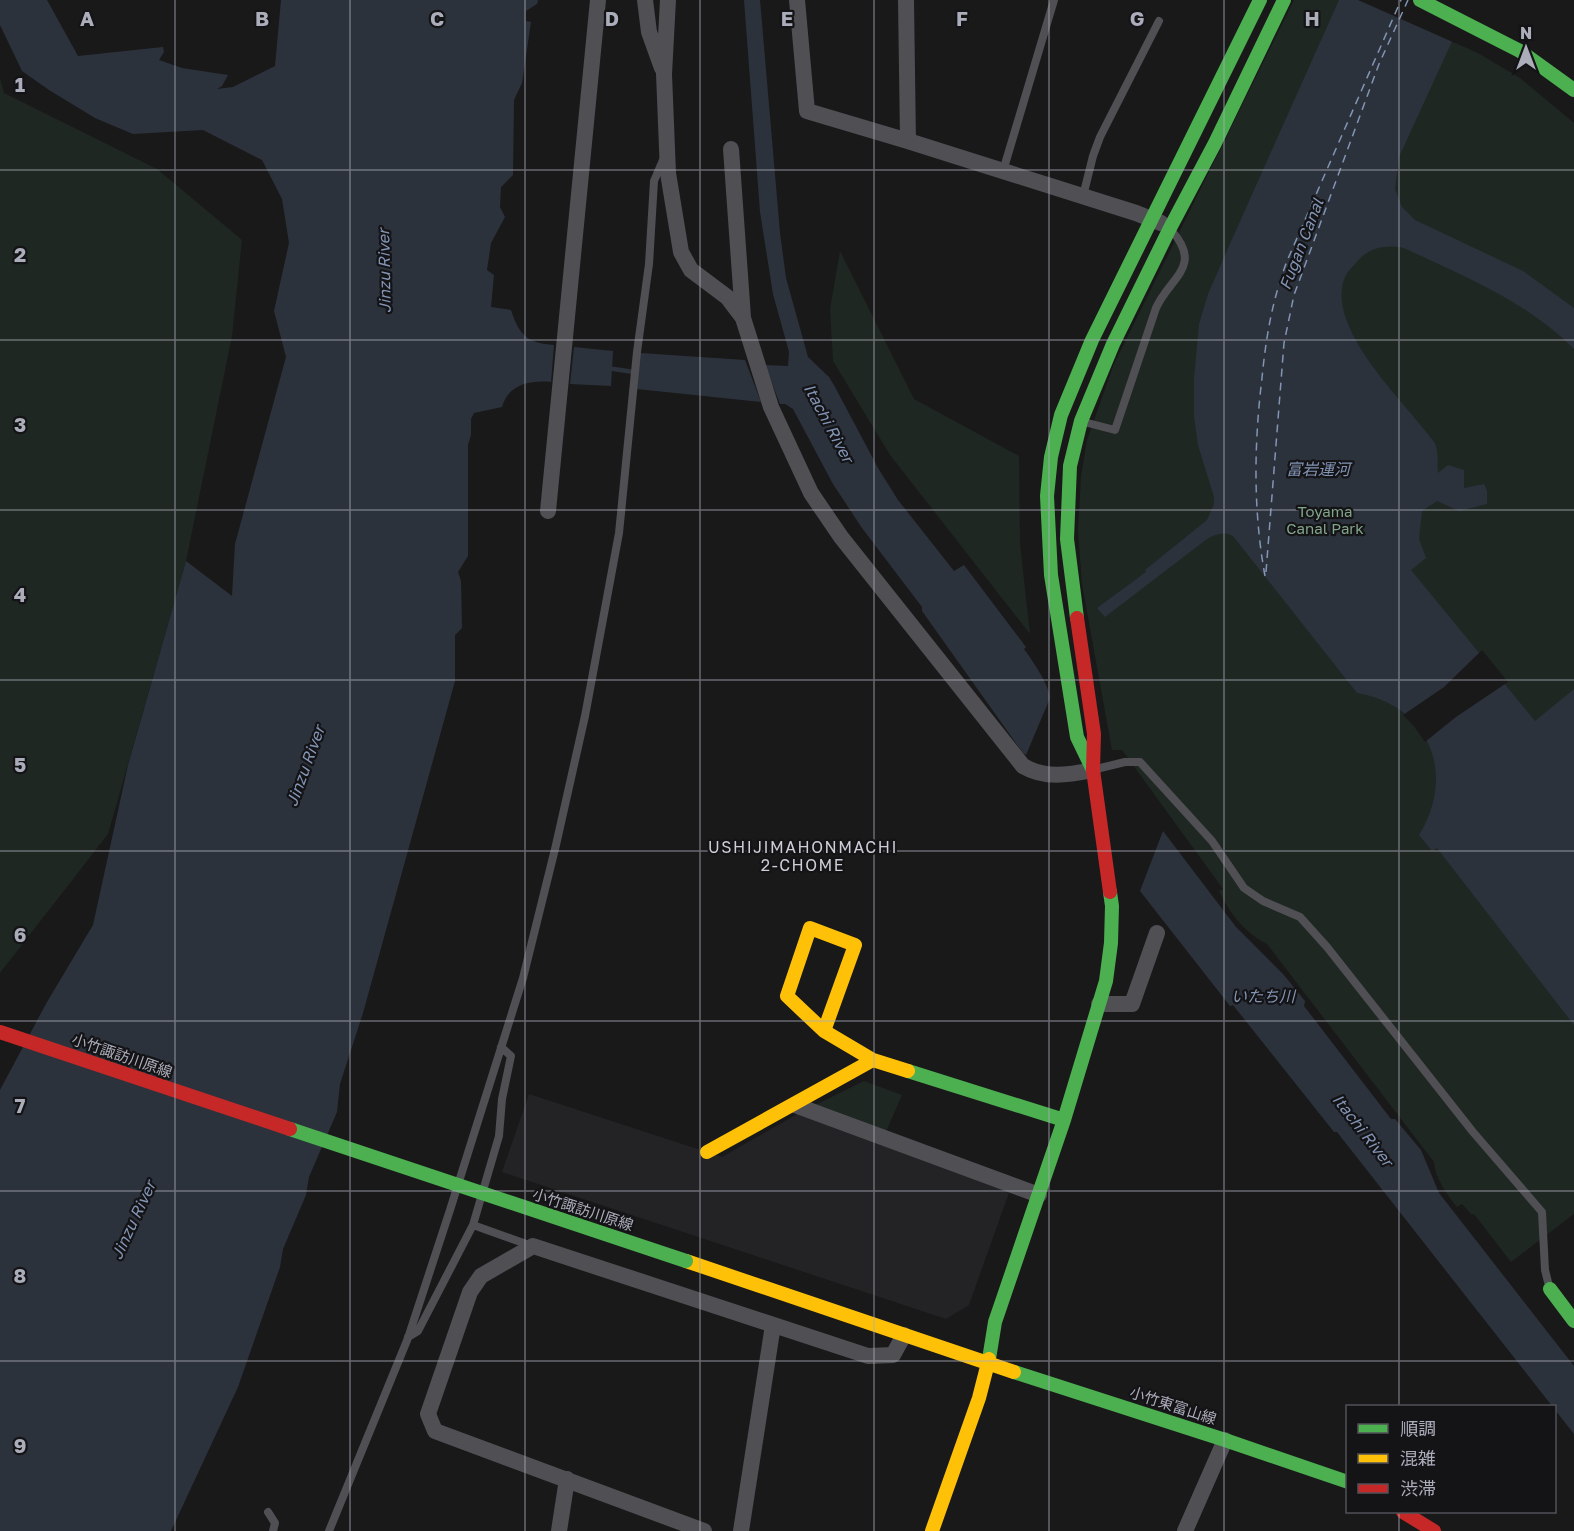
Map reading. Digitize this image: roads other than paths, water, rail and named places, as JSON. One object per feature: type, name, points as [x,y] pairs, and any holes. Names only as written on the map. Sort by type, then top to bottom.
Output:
[{"type":"street","points":[[548,511],[598,0]]},
{"type":"street","points":[[645,0],[649,32],[664,74]]},
{"type":"street","points":[[668,0],[664,74],[668,173],[681,252],[691,270],[727,297],[743,318]]},
{"type":"street","points":[[797,0],[807,111],[1083,196],[1153,219],[1170,228]]},
{"type":"street","points":[[906,0],[908,141]]},
{"type":"street","points":[[1093,775],[1077,737],[1051,575],[1047,496],[1051,457],[1062,415],[1092,340],[1260,0]]},
{"type":"street","points":[[932,1531],[979,1398],[988,1364],[993,1328],[1064,1120],[1106,981],[1111,943],[1112,906],[1093,775],[1094,734],[1071,582],[1067,539],[1070,466],[1081,421],[1113,344],[1215,143],[1284,0]]},
{"type":"street","points":[[1420,0],[1489,32],[1539,62],[1574,90]]},
{"type":"street","points":[[731,149],[743,318],[771,407],[811,493],[841,537],[1023,766],[1032,771],[1061,776],[1093,775]]},
{"type":"street","points":[[824,1031],[855,945],[810,928],[787,996],[824,1031],[873,1060],[1064,1120]]},
{"type":"street","points":[[1099,1004],[1132,1004],[1156,933]]},
{"type":"street","name":"小竹諏訪川原線","points":[[0,1032],[988,1364]]},
{"type":"street","points":[[707,1152],[873,1060]]},
{"type":"street","points":[[795,1105],[1039,1195]]},
{"type":"street","points":[[704,1531],[435,1431],[428,1414],[470,1292],[481,1276],[533,1246],[868,1356],[893,1355],[904,1335]]},
{"type":"street","points":[[1550,1289],[1574,1321]]},
{"type":"street","points":[[741,1531],[773,1325]]},
{"type":"street","name":"小竹東富山線","points":[[988,1364],[1346,1482]]},
{"type":"street","points":[[1185,1531],[1225,1440]]},
{"type":"street","points":[[559,1531],[567,1479]]},
{"type":"street","points":[[1405,1513],[1434,1531]]},
{"type":"lane","points":[[1003,171],[1054,0]]},
{"type":"lane","points":[[1083,196],[1100,137],[1159,21]]},
{"type":"lane","points":[[329,1531],[408,1338],[528,958],[585,716],[619,533],[637,352],[649,264],[654,181],[668,152]]},
{"type":"lane","points":[[1081,421],[1115,430],[1160,298],[1176,281],[1184,267],[1186,258],[1180,240],[1170,228]]},
{"type":"lane","points":[[1093,775],[1125,762],[1140,762],[1212,841],[1244,888],[1263,901],[1300,917],[1327,947],[1473,1132],[1542,1212],[1545,1270],[1550,1289]]},
{"type":"lane","points":[[408,1338],[418,1331],[473,1225],[499,1137],[502,1099],[511,1056],[501,1047]]},
{"type":"lane","points":[[473,1225],[533,1246]]},
{"type":"lane","points":[[268,1512],[275,1523],[273,1531]]},
{"type":"water","name":"Jinzu River","points":[[0,0],[47,0],[78,56],[163,47],[164,52],[159,60],[182,68],[228,75],[222,86],[217,89],[233,87],[275,66],[281,0],[538,0],[537,4],[526,11],[526,21],[531,22],[522,83],[514,100],[513,175],[501,187],[500,207],[505,217],[491,243],[487,270],[494,275],[491,307],[511,310],[517,326],[525,336],[537,342],[554,345],[551,382],[521,385],[509,393],[502,407],[474,413],[471,419],[471,435],[468,445],[468,556],[458,572],[461,581],[462,628],[455,635],[455,681],[363,1013],[340,1084],[337,1112],[309,1177],[306,1195],[283,1249],[280,1267],[238,1387],[171,1531],[0,1531],[0,1090],[47,1002],[93,925],[128,765],[186,561],[232,596],[235,544],[286,357],[274,311],[289,243],[282,199],[262,160],[203,130],[133,134],[95,118],[49,90],[22,71],[0,25]]},
{"type":"water","name":"Itachi River","points":[[744,0],[760,0],[786,278],[808,357],[829,377],[898,500],[954,571],[964,565],[1026,647],[1024,649],[1043,679],[1050,698],[1026,755],[922,611],[922,607],[862,528],[833,484],[793,409],[780,404],[765,365],[788,366],[789,352],[773,294],[760,212]]},
{"type":"water","name":"富岩運河","points":[[1339,0],[1471,0],[1399,157],[1395,189],[1402,207],[1415,220],[1523,271],[1574,308],[1574,349],[1536,317],[1515,303],[1449,269],[1404,248],[1397,247],[1383,247],[1365,254],[1346,275],[1342,295],[1346,317],[1356,340],[1371,364],[1436,445],[1438,473],[1448,465],[1464,470],[1464,488],[1484,484],[1487,491],[1487,504],[1459,511],[1437,501],[1422,511],[1419,539],[1426,558],[1411,570],[1535,721],[1574,689],[1574,1025],[1437,848],[1432,851],[1419,835],[1430,812],[1435,789],[1435,766],[1429,746],[1418,727],[1402,712],[1382,700],[1357,693],[1233,536],[1220,534],[1207,539],[1105,617],[1097,608],[1146,572],[1145,570],[1207,520],[1214,504],[1214,497],[1198,445],[1194,416],[1194,379],[1199,324],[1208,294]]},
{"type":"water","points":[[574,347],[613,351],[611,386],[570,384]]},
{"type":"water","points":[[640,353],[745,360],[761,402],[637,389]]},
{"type":"water","name":"いたち川","points":[[1163,831],[1236,927],[1283,974],[1305,1001],[1304,1006],[1391,1119],[1395,1119],[1421,1150],[1439,1193],[1574,1366],[1574,1434],[1556,1411],[1556,1405],[1551,1405],[1337,1132],[1334,1132],[1233,1005],[1230,1006],[1140,891]]},
{"type":"waterway","points":[[607,368],[634,372]]},
{"type":"district","name":"USHIJIMAHONMACHI 2-CHOME","points":[[803,856]]},
{"type":"water label","name":"Fugan Canal","points":[[1301,244]]},
{"type":"park label","name":"Toyama Canal Park","points":[[1325,520]]}]
